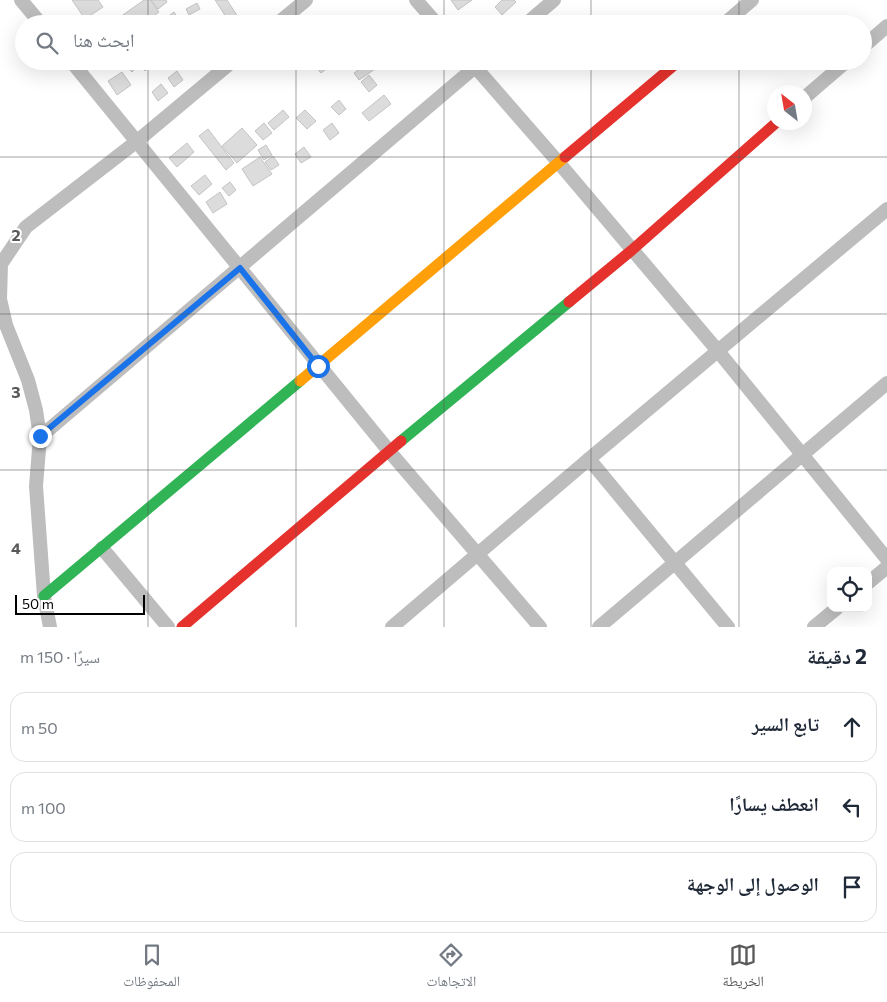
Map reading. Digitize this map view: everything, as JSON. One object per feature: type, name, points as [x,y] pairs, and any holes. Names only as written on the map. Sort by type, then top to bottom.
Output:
[{"type":"street","points":[[288,15],[306,0]]},
{"type":"street","points":[[416,0],[429,15]]},
{"type":"street","points":[[536,15],[554,0]]},
{"type":"street","points":[[734,15],[752,0]]},
{"type":"street","points":[[25,1],[35,15]]},
{"type":"street","points":[[872,39],[887,26]]},
{"type":"street","points":[[78,70],[318,366],[540,627]]},
{"type":"street","points":[[50,627],[44,596],[36,486],[40,436],[36,410],[28,380],[6,325],[2,308],[0,299],[1,264],[26,228],[136,142],[221,70]]},
{"type":"street","points":[[40,436],[240,268],[468,70]]},
{"type":"street","points":[[482,70],[718,351],[887,559]]},
{"type":"street","points":[[44,596],[668,70]]},
{"type":"street","points":[[812,91],[837,70]]},
{"type":"street","points":[[182,627],[389,451],[632,250],[768,130]]},
{"type":"street","points":[[392,627],[589,458],[887,209]]},
{"type":"street","points":[[599,627],[887,382]]},
{"type":"street","points":[[589,458],[728,627]]},
{"type":"street","points":[[102,548],[168,627]]},
{"type":"street","points":[[872,580],[887,567]]},
{"type":"street","points":[[814,627],[832,612]]},
{"type":"building","points":[[72,0],[98,0],[103,7],[91,15],[82,15]]},
{"type":"building","points":[[144,0],[150,0],[159,12],[155,15],[123,15]]},
{"type":"building","points":[[151,0],[166,0],[167,2],[158,9]]},
{"type":"building","points":[[215,0],[227,0],[237,15],[225,15]]},
{"type":"building","points":[[451,0],[472,0],[458,10]]},
{"type":"building","points":[[502,0],[514,0],[516,2],[502,15],[495,7]]},
{"type":"building","points":[[197,3],[200,9],[189,15],[186,9]]},
{"type":"building","points":[[358,70],[374,70],[359,80],[354,73]]},
{"type":"building","points":[[177,71],[183,80],[174,87],[168,78]]},
{"type":"building","points":[[122,72],[131,85],[117,95],[108,81]]},
{"type":"building","points":[[369,75],[377,85],[369,92],[361,82]]},
{"type":"building","points":[[161,84],[168,93],[158,101],[152,92]]},
{"type":"building","points":[[384,95],[391,104],[369,121],[362,113]]},
{"type":"building","points":[[339,100],[346,109],[339,115],[331,107]]},
{"type":"building","points":[[283,110],[289,117],[274,130],[268,123]]},
{"type":"building","points":[[305,110],[316,121],[307,129],[296,118]]},
{"type":"building","points":[[264,123],[272,133],[263,140],[255,131]]},
{"type":"building","points":[[332,123],[339,133],[330,140],[323,130]]},
{"type":"building","points":[[242,128],[257,145],[237,163],[222,146]]},
{"type":"building","points":[[208,129],[234,163],[226,170],[199,136]]},
{"type":"building","points":[[187,143],[194,152],[177,167],[169,158]]},
{"type":"building","points":[[266,145],[272,155],[264,160],[258,150]]},
{"type":"building","points":[[304,147],[311,157],[301,163],[295,154]]},
{"type":"building","points":[[273,156],[279,165],[271,170],[265,162]]},
{"type":"building","points":[[260,157],[272,174],[253,186],[242,169]]},
{"type":"building","points":[[205,175],[212,184],[199,195],[191,186]]},
{"type":"building","points":[[230,182],[236,190],[229,196],[222,188]]},
{"type":"building","points":[[220,192],[227,204],[213,213],[206,202]]},
{"type":"traffic: fast","points":[[401,441],[569,302]]},
{"type":"traffic: fast","points":[[44,596],[300,381]]},
{"type":"traffic: slow","points":[[300,381],[565,157]]},
{"type":"traffic: jam","points":[[565,157],[668,70]]},
{"type":"traffic: jam","points":[[569,302],[632,250],[768,130]]},
{"type":"traffic: jam","points":[[182,627],[401,441]]},
{"type":"route","points":[[40,436],[240,268],[318,366]]}]
